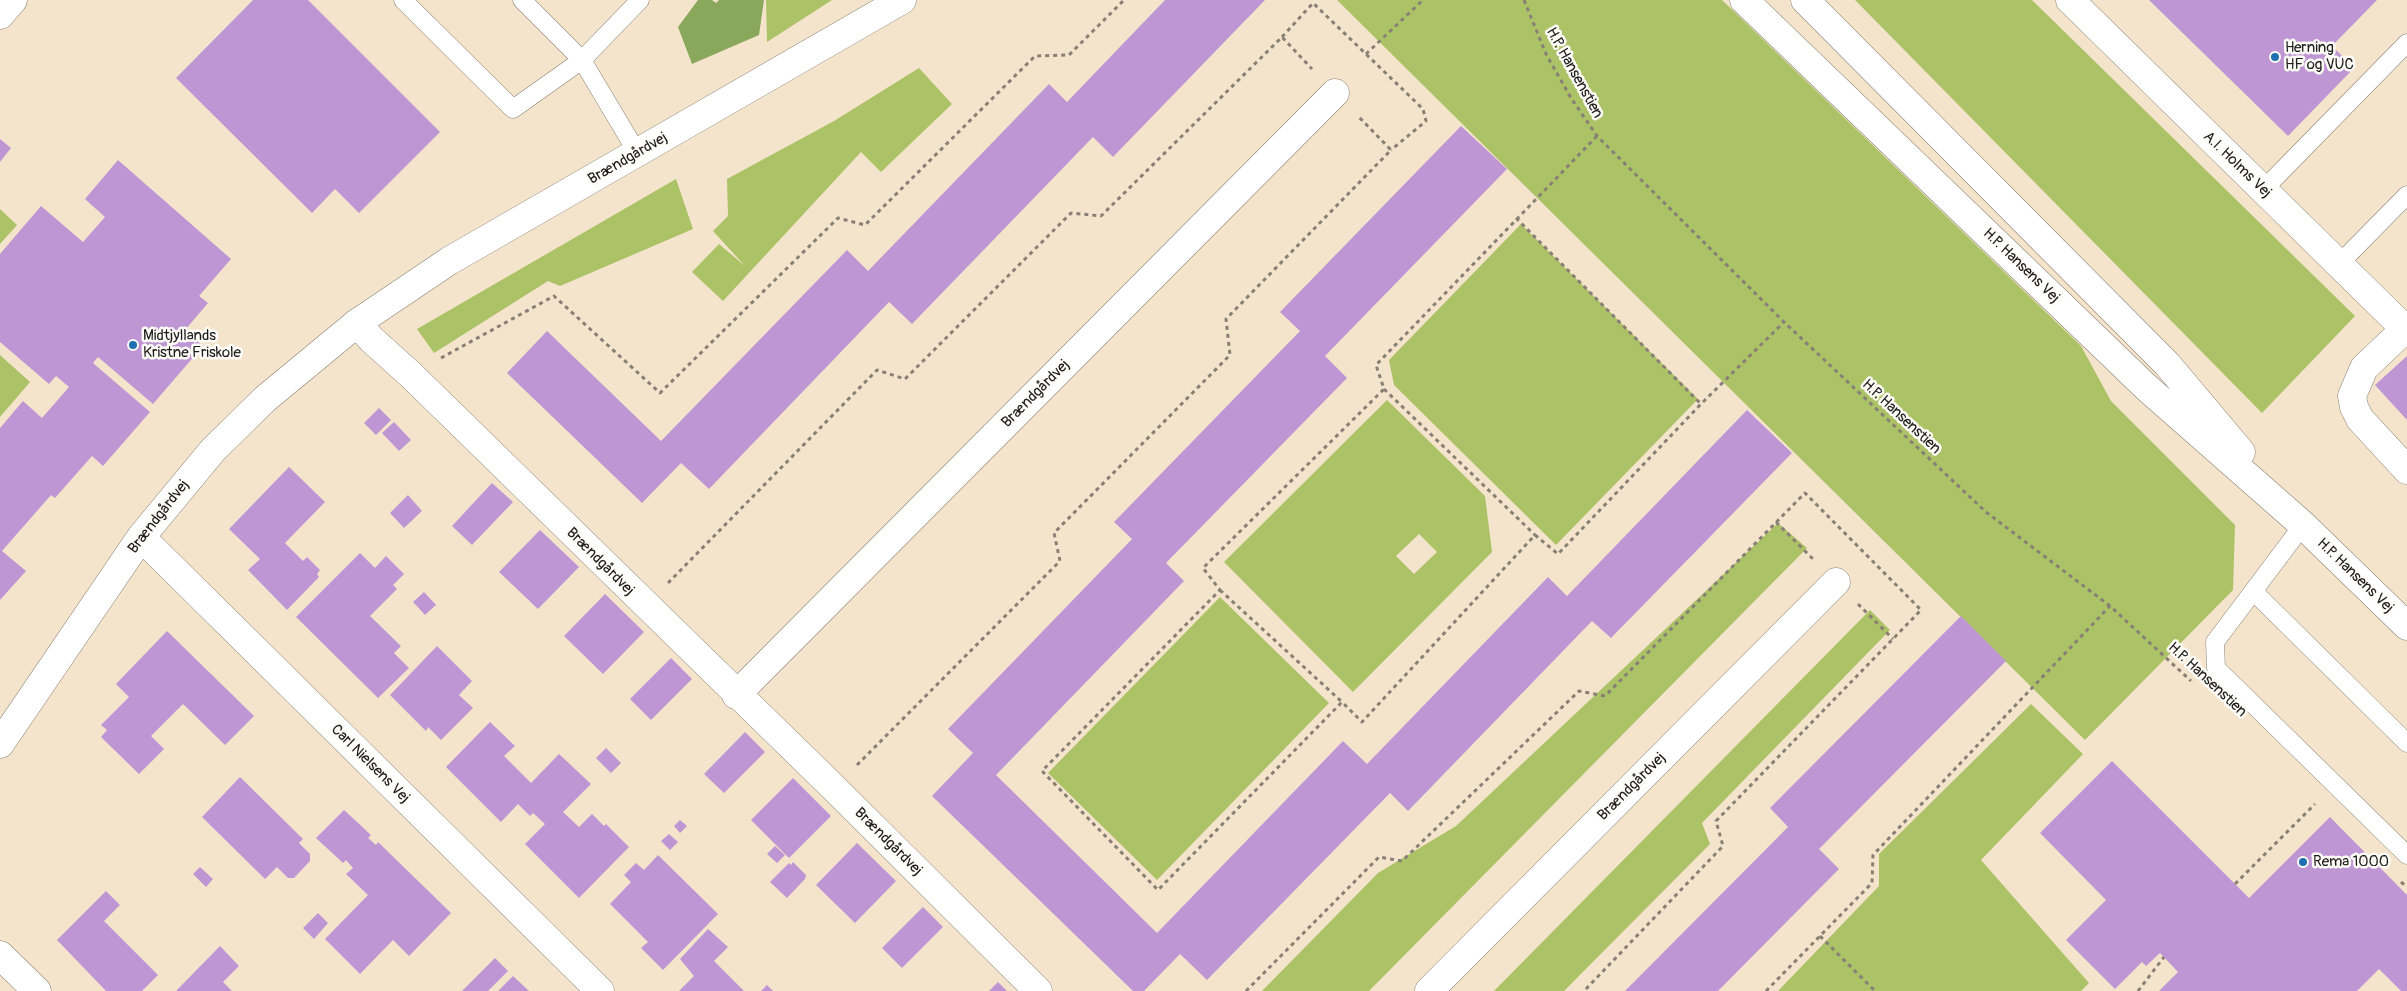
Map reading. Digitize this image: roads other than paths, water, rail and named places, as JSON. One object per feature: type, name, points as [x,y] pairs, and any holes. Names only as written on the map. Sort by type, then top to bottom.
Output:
[{"type":"street","points":[[0,15],[13,0]]},
{"type":"street","name":"Brændgårdvej","points":[[0,744],[141,537],[213,450],[265,399],[357,324],[449,261],[638,154],[902,0]]},
{"type":"street","name":"H.P. Hansens Vej","points":[[1744,0],[2146,387],[2304,525],[2407,626]]},
{"type":"street","name":"H.P. Hansens Vej","points":[[1805,0],[2167,364],[2304,525]]},
{"type":"street","name":"A.I. Holms Vej","points":[[2070,0],[2406,328],[2364,368],[2356,381],[2352,396],[2354,408],[2360,419],[2407,470]]},
{"type":"street","name":"Brændgårdvej","points":[[736,695],[1335,93]]},
{"type":"street","name":"Brændgårdvej","points":[[357,324],[736,695],[834,788],[1038,991]]},
{"type":"street","name":"Carl Nielsens Vej","points":[[141,537],[600,991]]},
{"type":"street","name":"Brændgårdvej","points":[[1429,991],[1836,582]]},
{"type":"street","points":[[0,955],[37,991]]},
{"type":"lane","points":[[403,0],[513,109],[582,60],[640,0]]},
{"type":"lane","points":[[522,0],[582,60],[638,154]]},
{"type":"lane","points":[[2263,190],[2407,43]]},
{"type":"lane","points":[[2339,264],[2407,195]]},
{"type":"lane","points":[[2304,525],[2215,642],[2216,668],[2407,855]]},
{"type":"lane","points":[[2254,592],[2407,743]]},
{"type":"place","name":"Herning HF og VUC","points":[[2275,57]]},
{"type":"place","name":"Midtjyllands Kristne Friskole","points":[[133,345]]},
{"type":"place","name":"Rema 1000","points":[[2303,862]]}]
